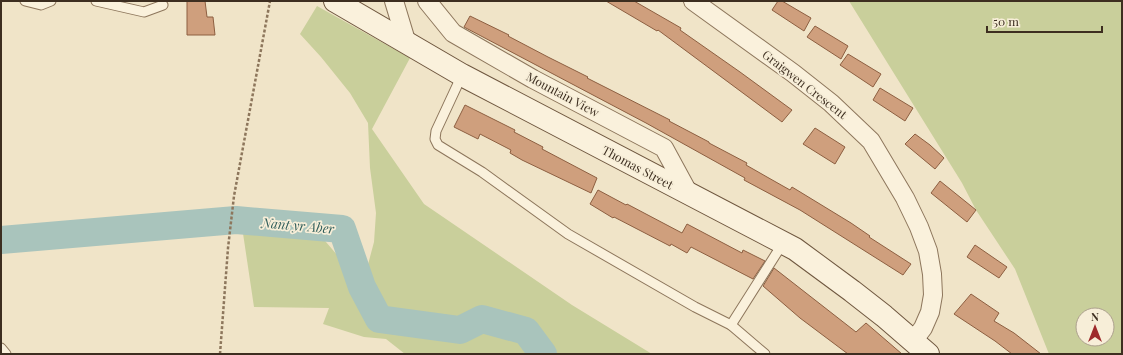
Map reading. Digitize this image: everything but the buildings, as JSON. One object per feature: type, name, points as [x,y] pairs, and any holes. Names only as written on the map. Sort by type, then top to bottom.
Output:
[{"type":"main road","name":"Thomas Street","points":[[334,1],[462,75],[795,249],[884,316],[920,348]]},
{"type":"street","points":[[394,1],[407,44]]},
{"type":"street","name":"Mountain View","points":[[427,1],[453,33],[533,79],[664,148],[689,194]]},
{"type":"street","name":"Graigwen Crescent","points":[[693,1],[794,73],[831,103],[871,141],[906,198],[928,250],[932,274],[933,295],[930,312],[923,328],[920,348]]},
{"type":"lane","points":[[25,1],[41,5],[51,1]]},
{"type":"lane","points":[[96,1],[144,12],[163,5]]},
{"type":"lane","points":[[462,75],[436,131],[435,139],[438,145],[482,172],[568,234],[695,307],[731,325],[766,354]]},
{"type":"lane","points":[[731,325],[783,243]]},
{"type":"lane","points":[[1,348],[6,354]]},
{"type":"path","points":[[220,354],[228,248],[234,196],[270,1]]},
{"type":"green space","points":[[849,1],[1122,1],[1122,354],[1049,354],[1015,269],[976,210],[962,183]]},
{"type":"green space","points":[[317,6],[410,58],[372,129],[424,204],[572,305],[652,354],[405,354],[386,339],[364,337],[323,324],[329,308],[254,307],[241,220],[307,226],[320,235],[338,256],[354,264],[362,287],[374,242],[376,213],[370,168],[368,123],[350,93],[300,34]]},
{"type":"waterway","name":"Nant yr Aber","points":[[1,240],[236,220],[342,229],[362,287],[379,319],[460,330],[482,319],[526,331],[543,354]]}]
